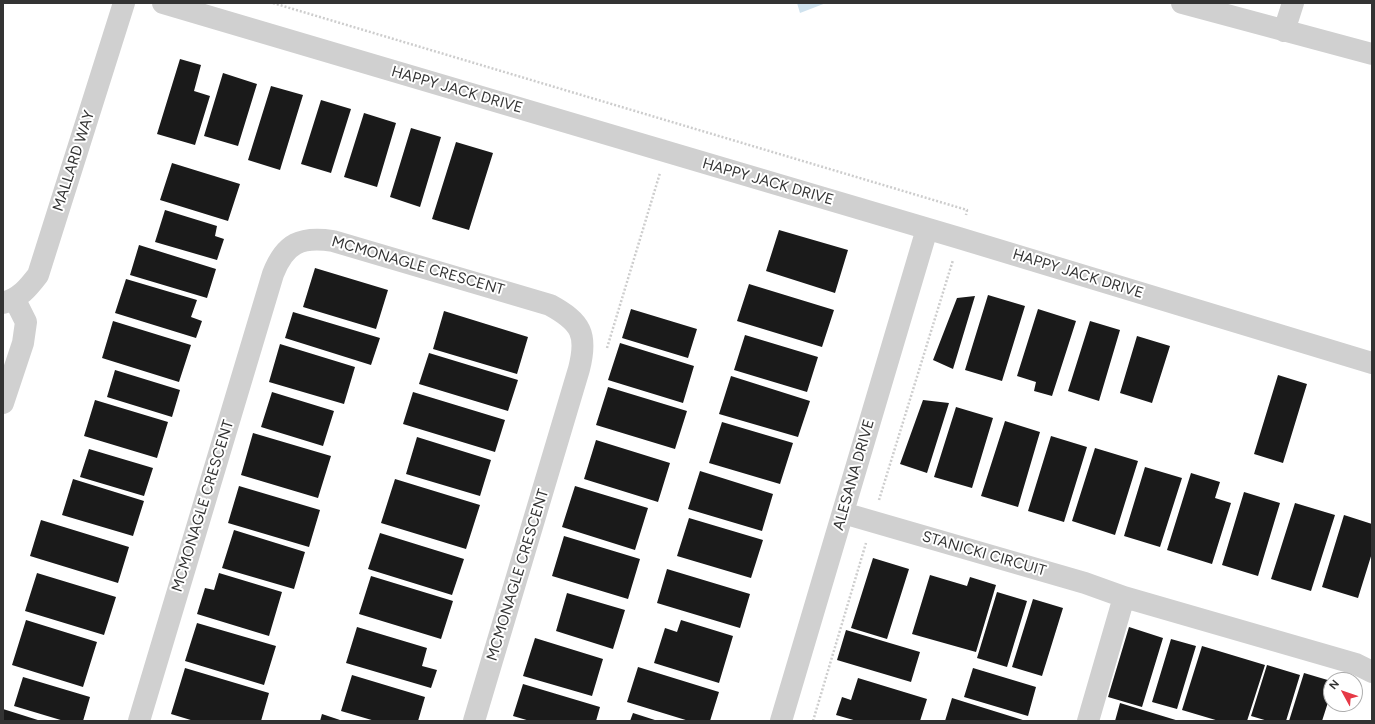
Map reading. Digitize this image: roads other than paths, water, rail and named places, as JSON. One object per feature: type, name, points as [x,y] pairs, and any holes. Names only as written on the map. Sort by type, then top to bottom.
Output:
[{"type":"street","name":"MALLARD WAY","points":[[9,301],[27,290],[38,275],[124,3]]},
{"type":"street","name":"HAPPY JACK DRIVE","points":[[163,3],[959,238],[1372,363]]},
{"type":"street","points":[[1182,3],[1372,54]]},
{"type":"street","points":[[1284,31],[1292,3]]},
{"type":"street","name":"ALESANA DRIVE","points":[[781,721],[927,229]]},
{"type":"street","name":"MCMONAGLE CRESCENT","points":[[139,721],[273,274],[283,254],[290,247],[299,242],[315,238],[333,241],[550,305],[564,313],[576,324],[583,338],[583,354],[474,721]]},
{"type":"street","points":[[3,403],[23,343],[26,322],[9,301]]},
{"type":"street","name":"STANICKI CIRCUIT","points":[[843,513],[1085,583],[1124,597],[1356,664],[1372,672]]},
{"type":"street","points":[[1088,721],[1124,597]]},
{"type":"water","points":[[797,3],[826,3],[800,13]]}]
